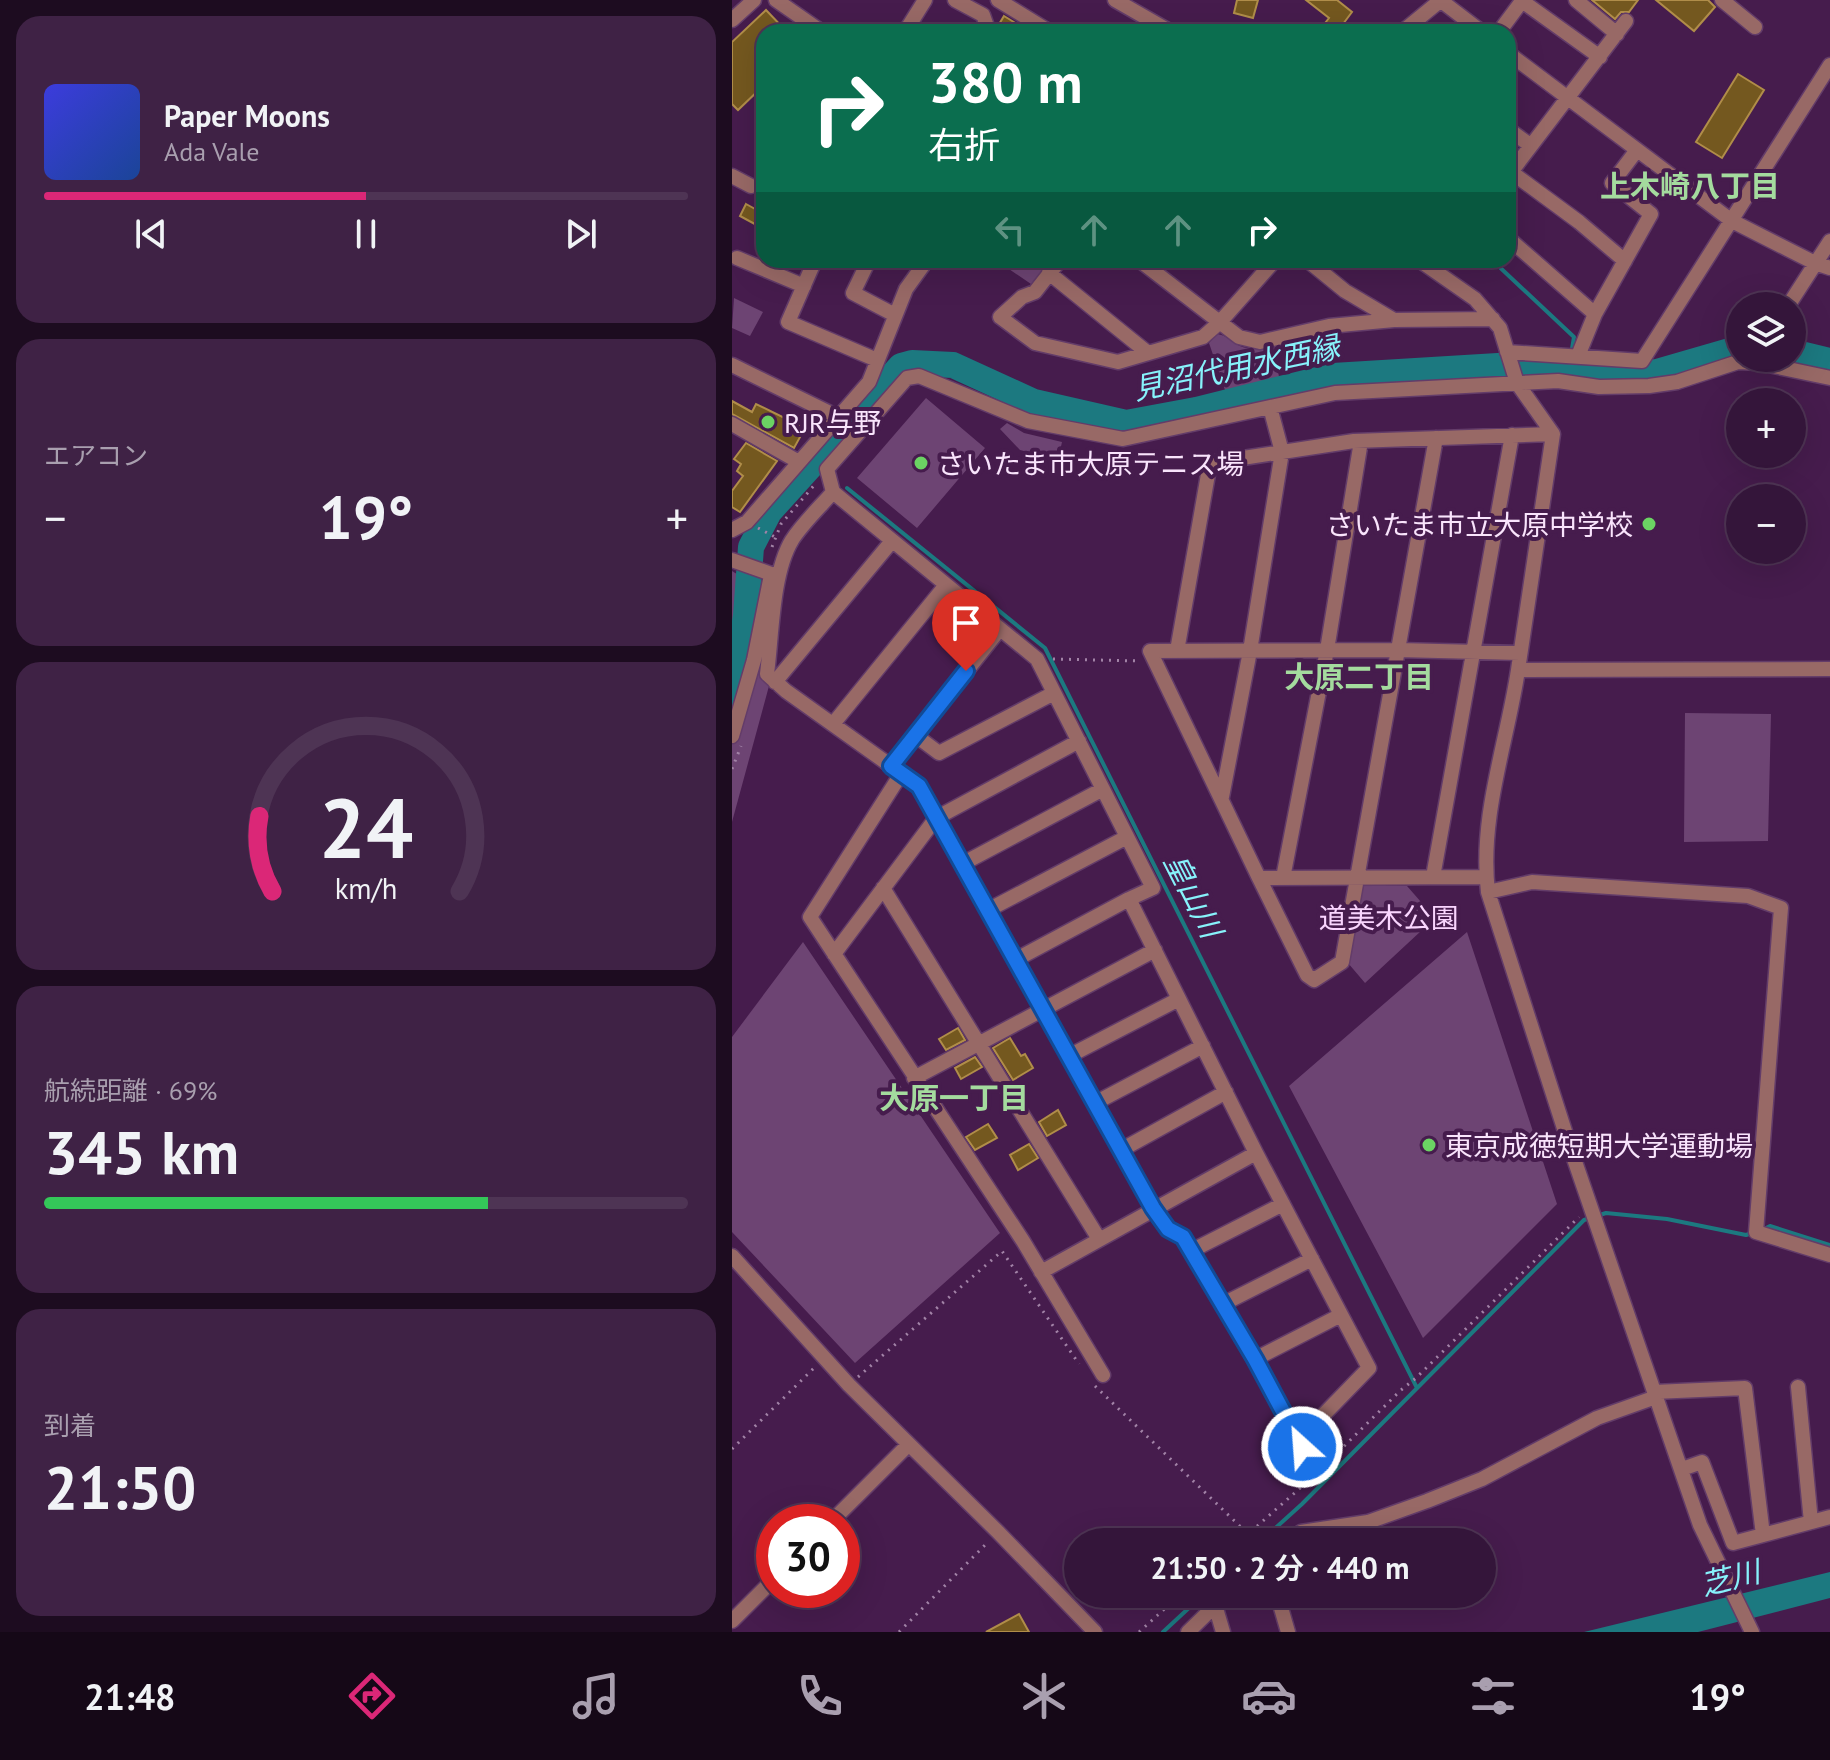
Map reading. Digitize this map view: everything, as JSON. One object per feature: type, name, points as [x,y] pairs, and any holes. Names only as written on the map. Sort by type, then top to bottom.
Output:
[{"type":"street","points":[[732,20],[754,0]]},
{"type":"street","points":[[776,0],[810,24]]},
{"type":"street","points":[[910,24],[925,0]]},
{"type":"street","points":[[955,0],[983,15],[986,24]]},
{"type":"street","points":[[983,15],[992,0]]},
{"type":"street","points":[[998,0],[1037,24]]},
{"type":"street","points":[[1115,0],[1157,24]]},
{"type":"street","points":[[1412,24],[1441,0],[1472,24]]},
{"type":"street","points":[[1576,0],[1617,34]]},
{"type":"street","points":[[1722,0],[1755,27]]},
{"type":"street","points":[[1505,24],[1522,1],[1600,57]]},
{"type":"street","points":[[1516,164],[1626,21]]},
{"type":"street","points":[[1516,59],[1732,221],[1823,266]]},
{"type":"street","points":[[1507,352],[1642,361],[1829,68]]},
{"type":"street","points":[[1516,135],[1530,145]]},
{"type":"street","points":[[1584,357],[1580,351],[1595,314],[1651,214],[1612,183],[1637,150]]},
{"type":"street","points":[[732,176],[751,186]]},
{"type":"street","points":[[1516,179],[1579,222],[1625,261]]},
{"type":"street","points":[[1800,292],[1823,266],[1830,241]]},
{"type":"street","points":[[1516,245],[1595,314]]},
{"type":"street","points":[[737,258],[756,266]]},
{"type":"street","points":[[761,268],[804,286]]},
{"type":"street","points":[[812,268],[788,322],[877,360]]},
{"type":"street","points":[[865,268],[853,293],[895,315]]},
{"type":"street","points":[[732,530],[747,522],[869,382],[906,289],[921,268]]},
{"type":"street","points":[[1053,268],[1035,292],[1022,297],[1000,317],[1035,343],[1118,362],[1203,337],[1268,268]]},
{"type":"street","points":[[1149,268],[1244,340],[1260,342],[1329,326],[1394,320],[1493,319]]},
{"type":"street","points":[[1317,268],[1345,291],[1394,320]]},
{"type":"street","points":[[1430,268],[1475,299],[1500,328],[1517,383],[1553,434],[1518,670],[1492,802],[1486,854],[1488,892],[1571,1150],[1700,1525],[1752,1632]]},
{"type":"street","points":[[1049,273],[1148,353]]},
{"type":"street","points":[[1015,960],[1153,888],[1037,659],[833,492],[827,469],[907,378],[919,376],[1028,421],[1123,439],[1335,393],[1368,390],[1558,381],[1599,387],[1649,386],[1677,382],[1738,362],[1759,363],[1830,378]]},
{"type":"street","points":[[732,365],[838,417]]},
{"type":"street","points":[[1222,797],[1250,651],[1282,452],[1270,407]]},
{"type":"street","points":[[732,424],[799,462]]},
{"type":"street","points":[[1177,651],[1210,463],[1361,441],[1553,434]]},
{"type":"street","points":[[1433,877],[1512,435]]},
{"type":"street","points":[[1436,438],[1398,650],[1357,878],[1342,962],[1314,980],[1307,975],[1222,797],[1152,661],[1150,651],[1398,650],[1520,653]]},
{"type":"street","points":[[1283,878],[1327,650],[1361,441]]},
{"type":"street","points":[[732,736],[754,660],[772,575],[792,540],[833,492]]},
{"type":"street","points":[[775,682],[892,541]]},
{"type":"street","points":[[734,561],[772,575]]},
{"type":"street","points":[[772,575],[767,674],[919,786],[1153,1208],[1168,1229],[1183,1237],[1318,1472]]},
{"type":"street","points":[[833,724],[946,585]]},
{"type":"street","points":[[1000,629],[915,735],[810,917],[1041,1272],[1098,1379]]},
{"type":"street","points":[[1518,670],[1830,669]]},
{"type":"street","points":[[915,735],[939,753],[1054,693]]},
{"type":"street","points":[[834,954],[936,818],[1079,741]]},
{"type":"street","points":[[962,864],[1103,789]]},
{"type":"street","points":[[988,910],[1127,837]]},
{"type":"street","points":[[1259,878],[1486,877]]},
{"type":"street","points":[[1488,892],[1532,882],[1748,896],[1781,908],[1756,1232],[1830,1255]]},
{"type":"street","points":[[883,888],[1099,1239]]},
{"type":"street","points":[[1129,899],[1256,1153],[1369,1368],[1300,1439]]},
{"type":"street","points":[[914,1078],[1155,950]]},
{"type":"street","points":[[1069,1056],[1179,999]]},
{"type":"street","points":[[1095,1103],[1203,1046]]},
{"type":"street","points":[[1121,1150],[1226,1092]]},
{"type":"street","points":[[1041,1272],[1256,1153]]},
{"type":"street","points":[[1191,1251],[1283,1204]]},
{"type":"street","points":[[1223,1304],[1312,1259]]},
{"type":"street","points":[[735,1266],[1095,1632]]},
{"type":"street","points":[[1255,1359],[1341,1315]]},
{"type":"street","points":[[1798,1387],[1811,1522]]},
{"type":"street","points":[[1328,1528],[1368,1522],[1482,1479],[1597,1418],[1655,1394],[1745,1388],[1763,1535]]},
{"type":"street","points":[[849,1504],[908,1445]]},
{"type":"street","points":[[1682,1469],[1702,1462],[1733,1543],[1830,1517]]},
{"type":"street","points":[[732,1621],[756,1597]]},
{"type":"street","points":[[1188,1632],[1212,1608]]},
{"type":"street","points":[[1216,1608],[1223,1632]]},
{"type":"street","points":[[1281,1608],[1288,1632]]},
{"type":"path","points":[[747,522],[775,537]]},
{"type":"path","points":[[1058,659],[1152,661]]},
{"type":"path","points":[[1255,1528],[1416,1378],[1590,1206]]},
{"type":"path","points":[[849,1385],[1002,1251],[1086,1374]]},
{"type":"path","points":[[732,1449],[824,1357]]},
{"type":"path","points":[[1098,1379],[1101,1394],[1242,1528]]},
{"type":"path","points":[[899,1632],[998,1532]]},
{"type":"path","points":[[1139,1632],[1166,1608]]},
{"type":"green space","points":[[1007,268],[1047,268],[1035,284]]},
{"type":"green space","points":[[734,298],[763,312],[750,336],[732,328]]},
{"type":"green space","points":[[1217,334],[1244,348],[1274,346],[1279,377],[1226,393],[1209,343]]},
{"type":"green space","name":"さいたま市大原テニス場","points":[[926,398],[985,448],[917,528],[857,478]]},
{"type":"green space","points":[[1007,423],[1024,433],[1062,442],[1058,460],[1020,450],[1000,429]]},
{"type":"green space","points":[[732,571],[754,585],[760,600],[748,660],[769,686],[732,822]]},
{"type":"green space","points":[[1685,713],[1771,714],[1768,841],[1684,842]]},
{"type":"green space","name":"道美木公園","points":[[1361,886],[1407,886],[1435,918],[1365,983],[1348,963]]},
{"type":"green space","name":"東京成徳短期大学運動場","points":[[1467,932],[1557,1204],[1423,1338],[1289,1086]]},
{"type":"green space","points":[[803,942],[1000,1233],[855,1363],[732,1232],[732,1037]]},
{"type":"shaded area","points":[[1830,1572],[1830,1598],[1698,1632],[1584,1632]]},
{"type":"building","points":[[1237,0],[1258,0],[1253,18],[1234,13]]},
{"type":"building","points":[[1306,0],[1337,0],[1352,12],[1343,24],[1324,24],[1329,18]]},
{"type":"building","points":[[1592,0],[1638,0],[1629,12],[1621,12],[1615,19]]},
{"type":"building","points":[[1656,0],[1708,0],[1715,7],[1694,31]]},
{"type":"building","points":[[766,10],[779,24],[756,24],[756,93],[738,110],[732,104],[732,42]]},
{"type":"building","points":[[1004,16],[1017,24],[999,24]]},
{"type":"building","points":[[1738,74],[1764,90],[1722,158],[1696,142]]},
{"type":"building","points":[[746,204],[756,210],[756,225],[740,216]]},
{"type":"building","name":"RJR与野","points":[[732,401],[752,412],[756,404],[805,428],[794,448],[732,414]]},
{"type":"building","points":[[746,443],[777,461],[740,512],[732,507],[732,491],[743,476],[737,471],[741,464],[734,459]]},
{"type":"building","points":[[958,1028],[965,1040],[946,1050],[939,1039]]},
{"type":"building","points":[[1010,1038],[1033,1068],[1013,1080],[993,1048]]},
{"type":"building","points":[[975,1057],[982,1067],[961,1079],[955,1068]]},
{"type":"building","points":[[1058,1110],[1066,1125],[1047,1136],[1039,1122]]},
{"type":"building","points":[[988,1124],[997,1138],[975,1150],[966,1137]]},
{"type":"building","points":[[1029,1144],[1038,1158],[1018,1170],[1010,1155]]},
{"type":"building","points":[[1019,1614],[1029,1632],[986,1632]]},
{"type":"waterway","points":[[1501,268],[1574,337],[1569,366]]},
{"type":"waterway","name":"見沼代用水西縁","points":[[732,699],[746,616],[751,547],[769,512],[901,366],[912,363],[953,365],[1034,402],[1126,423],[1196,410],[1333,376],[1531,364],[1623,373],[1657,372],[1726,352]]},
{"type":"waterway","name":"見沼代用水西縁","points":[[1806,355],[1830,361]]},
{"type":"waterway","name":"皇山川","points":[[847,488],[1045,648],[1417,1388]]},
{"type":"waterway","points":[[1275,1528],[1584,1220],[1606,1213],[1667,1219],[1746,1235],[1752,1233]]},
{"type":"waterway","points":[[1764,1229],[1770,1226],[1830,1245]]},
{"type":"waterway","points":[[1163,1632],[1189,1608]]},
{"type":"place","name":"RJR与野","points":[[768,422]]},
{"type":"place","name":"さいたま市大原テニス場","points":[[921,463]]},
{"type":"place","name":"さいたま市立大原中学校","points":[[1649,524]]},
{"type":"place","name":"東京成徳短期大学運動場","points":[[1429,1145]]},
{"type":"district","name":"上木崎八丁目","points":[[1690,185]]},
{"type":"district","name":"大原二丁目","points":[[1359,676]]},
{"type":"district","name":"大原一丁目","points":[[954,1097]]},
{"type":"route","points":[[966,671],[891,766],[919,786],[1153,1208],[1168,1229],[1183,1237],[1255,1359],[1302,1447]]},
{"type":"water label","name":"芝川","points":[[1730,1577]]}]
